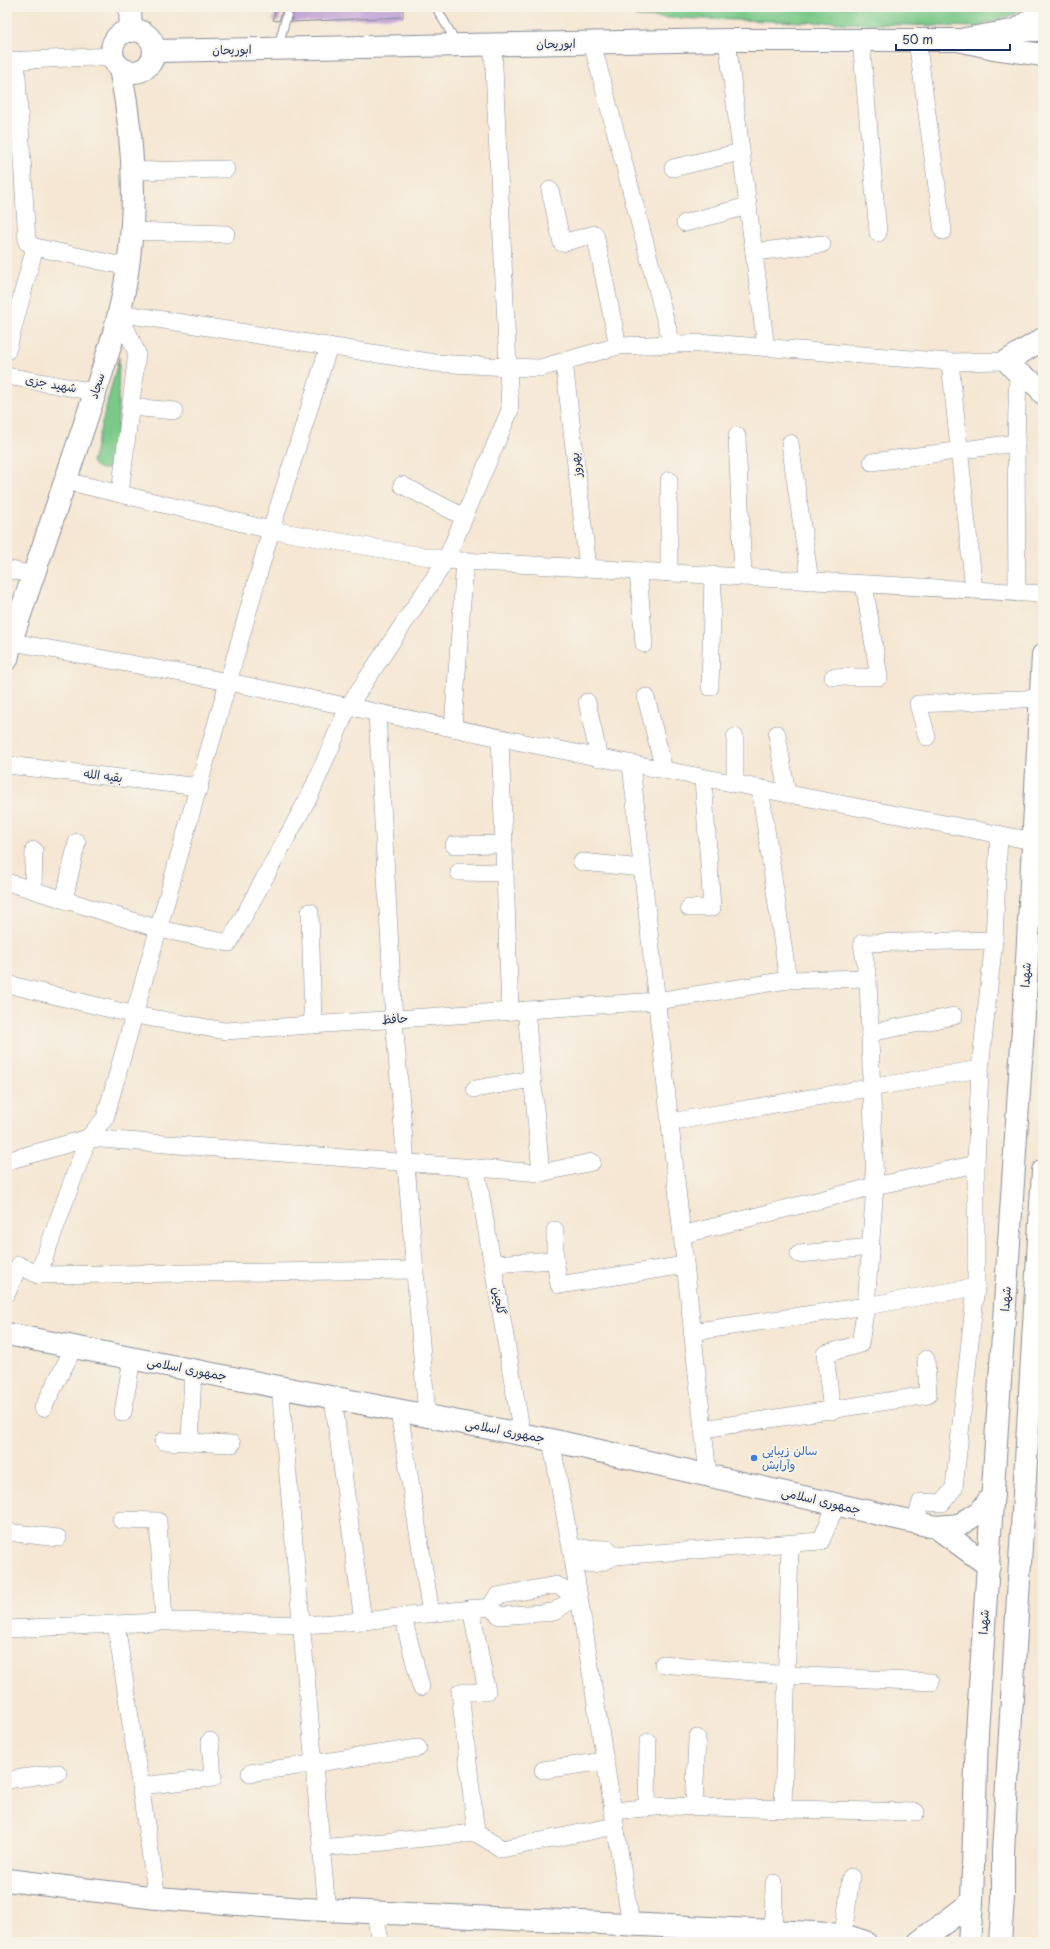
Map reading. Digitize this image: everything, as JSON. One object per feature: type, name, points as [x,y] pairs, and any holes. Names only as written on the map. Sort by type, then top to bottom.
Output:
[{"type":"street","points":[[130,7],[131,31]]},
{"type":"street","points":[[1017,30],[1043,11]]},
{"type":"street","points":[[958,40],[1017,30],[1043,30]]},
{"type":"street","points":[[124,65],[112,49],[119,36],[131,31],[138,31],[150,38],[154,51],[150,64],[124,65],[12,60],[27,242],[35,247],[128,266]]},
{"type":"street","points":[[727,40],[766,348]]},
{"type":"street","name":"ابوریحان","points":[[154,51],[493,46],[727,40],[958,40]]},
{"type":"street","points":[[861,40],[878,233]]},
{"type":"street","points":[[917,40],[943,231]]},
{"type":"street","points":[[958,40],[1013,51],[1043,55]]},
{"type":"street","points":[[592,43],[672,344]]},
{"type":"street","points":[[7,882],[159,929],[229,943],[311,793],[348,707],[446,560],[510,410],[493,46]]},
{"type":"street","points":[[1013,51],[1043,67]]},
{"type":"street","name":"سجاد","points":[[8,647],[66,481],[119,313],[128,266],[133,171],[124,65]]},
{"type":"street","points":[[673,168],[742,152]]},
{"type":"street","points":[[133,171],[226,169]]},
{"type":"street","points":[[550,190],[562,243],[595,234],[618,346]]},
{"type":"street","points":[[685,223],[748,206]]},
{"type":"street","points":[[131,231],[226,234]]},
{"type":"street","points":[[754,252],[822,244]]},
{"type":"street","points":[[7,351],[35,247]]},
{"type":"street","points":[[119,313],[435,363],[540,368],[618,346],[710,343],[1012,367],[1038,386],[1043,393]]},
{"type":"street","points":[[119,313],[137,353],[120,494]]},
{"type":"street","points":[[1012,367],[1043,339]]},
{"type":"street","points":[[38,1275],[88,1138],[105,1118],[200,787],[271,530],[329,346]]},
{"type":"street","name":"بهروز","points":[[564,362],[588,568]]},
{"type":"street","points":[[950,362],[974,590]]},
{"type":"street","points":[[1012,367],[1016,443],[1017,593]]},
{"type":"street","name":"شهید جزی","points":[[7,376],[95,392]]},
{"type":"street","points":[[131,407],[175,411]]},
{"type":"street","points":[[738,436],[743,577]]},
{"type":"street","points":[[790,442],[810,581]]},
{"type":"street","points":[[872,462],[959,449],[1016,443]]},
{"type":"street","points":[[669,480],[669,573]]},
{"type":"street","points":[[66,481],[271,530],[446,560],[1043,594]]},
{"type":"street","points":[[402,485],[464,517]]},
{"type":"street","points":[[453,728],[465,561]]},
{"type":"street","points":[[7,569],[33,575]]},
{"type":"street","points":[[638,571],[644,644]]},
{"type":"street","points":[[710,688],[713,575]]},
{"type":"street","points":[[833,678],[879,677],[864,584]]},
{"type":"street","points":[[8,647],[229,682],[599,758],[1033,841]]},
{"type":"street","name":"شهدا","points":[[969,1942],[972,1902],[977,1733],[1014,1162],[1043,655]]},
{"type":"street","points":[[646,697],[664,770]]},
{"type":"street","points":[[927,737],[918,704],[1041,698]]},
{"type":"street","points":[[587,702],[599,758]]},
{"type":"street","points":[[377,713],[394,1020],[427,1416]]},
{"type":"street","points":[[777,734],[787,794]]},
{"type":"street","points":[[735,737],[736,784]]},
{"type":"street","points":[[500,738],[505,873],[518,1011],[532,1079],[541,1173]]},
{"type":"street","points":[[631,764],[708,1475]]},
{"type":"street","name":"بقیه الله","points":[[7,765],[200,787]]},
{"type":"street","points":[[689,908],[712,908],[703,778]]},
{"type":"street","points":[[760,788],[788,980]]},
{"type":"street","points":[[993,1495],[980,1512],[959,1525],[926,1525],[921,1502],[942,1503],[954,1488],[976,1287],[976,1164],[980,1069],[994,940],[999,834]]},
{"type":"street","points":[[64,900],[77,842]]},
{"type":"street","points":[[454,845],[504,844]]},
{"type":"street","points":[[33,890],[34,850]]},
{"type":"street","points":[[582,862],[642,868]]},
{"type":"street","points":[[459,872],[505,873]]},
{"type":"street","points":[[310,912],[313,1025]]},
{"type":"street","points":[[832,1411],[825,1354],[860,1344],[866,1306],[875,1186],[868,978],[862,943],[994,940]]},
{"type":"street","name":"حافظ","points":[[7,984],[134,1015],[225,1031],[657,1001],[788,980],[868,978]]},
{"type":"street","points":[[870,1033],[954,1016]]},
{"type":"street","points":[[670,1122],[980,1069]]},
{"type":"street","points":[[475,1089],[532,1079]]},
{"type":"street","points":[[7,1161],[88,1138],[541,1173],[592,1162]]},
{"type":"street","points":[[1014,1162],[1043,1163]]},
{"type":"street","points":[[682,1235],[875,1186],[976,1164]]},
{"type":"street","name":"گلچین","points":[[476,1168],[522,1435]]},
{"type":"street","points":[[1000,1942],[1003,1898],[1003,1852],[1043,1171]]},
{"type":"street","points":[[555,1230],[555,1260],[559,1285],[685,1265]]},
{"type":"street","points":[[799,1254],[871,1247]]},
{"type":"street","points":[[493,1264],[555,1260]]},
{"type":"street","points":[[7,1293],[19,1265],[38,1275],[414,1270]]},
{"type":"street","points":[[692,1332],[866,1306],[976,1287]]},
{"type":"street","name":"جمهوری اسلامی","points":[[7,1334],[551,1440],[926,1525],[987,1571]]},
{"type":"street","points":[[43,1408],[74,1347]]},
{"type":"street","points":[[123,1413],[132,1358]]},
{"type":"street","points":[[703,1429],[832,1411],[928,1395],[926,1359]]},
{"type":"street","points":[[190,1442],[193,1370]]},
{"type":"street","points":[[280,1387],[327,1910]]},
{"type":"street","points":[[333,1398],[363,1621]]},
{"type":"street","points":[[399,1411],[431,1614]]},
{"type":"street","points":[[551,1440],[573,1559],[631,1925]]},
{"type":"street","points":[[163,1441],[232,1444]]},
{"type":"street","points":[[573,1559],[581,1564],[603,1563],[615,1556],[821,1541],[836,1504]]},
{"type":"street","points":[[121,1520],[158,1521],[164,1622]]},
{"type":"street","points":[[7,1532],[58,1538]]},
{"type":"street","points":[[783,1808],[790,1544]]},
{"type":"street","points":[[987,1571],[997,1628],[993,1700],[1012,1718]]},
{"type":"street","points":[[490,1607],[497,1596],[556,1585],[578,1595]]},
{"type":"street","points":[[7,1629],[164,1622],[302,1625],[363,1621],[490,1607],[500,1616],[554,1612],[578,1595]]},
{"type":"street","points":[[471,1608],[486,1692],[460,1692],[476,1832]]},
{"type":"street","points":[[403,1617],[421,1687]]},
{"type":"street","points":[[116,1624],[157,1898]]},
{"type":"street","points":[[663,1664],[787,1675],[931,1682]]},
{"type":"street","points":[[977,1733],[989,1750],[990,1810],[1003,1852]]},
{"type":"street","points":[[694,1806],[697,1738]]},
{"type":"street","points":[[140,1786],[213,1778],[210,1741]]},
{"type":"street","points":[[647,1808],[648,1742]]},
{"type":"street","points":[[250,1773],[418,1748]]},
{"type":"street","points":[[543,1770],[605,1761]]},
{"type":"street","points":[[7,1780],[58,1773]]},
{"type":"street","points":[[322,1848],[476,1832],[502,1849],[647,1808],[666,1806],[916,1812]]},
{"type":"street","points":[[843,1936],[851,1877]]},
{"type":"street","points":[[7,1880],[157,1898],[327,1910],[843,1936],[865,1942]]},
{"type":"street","points":[[773,1932],[774,1883]]},
{"type":"street","points":[[919,1942],[972,1902]]},
{"type":"street","points":[[375,1912],[380,1942]]},
{"type":"lane","points":[[277,49],[289,7],[303,7]]},
{"type":"lane","points":[[436,7],[459,46]]},
{"type":"green space","points":[[632,7],[1023,7],[1015,14],[977,27],[635,17]]},
{"type":"green space","points":[[119,357],[117,462],[107,469],[101,469],[92,462]]},
{"type":"building","points":[[276,7],[283,7],[279,21],[273,20]]},
{"type":"building","points":[[308,7],[403,7],[403,17],[291,22],[293,12],[305,12]]},
{"type":"place","name":"سالن زیبایی وآرایش","points":[[754,1458]]}]
